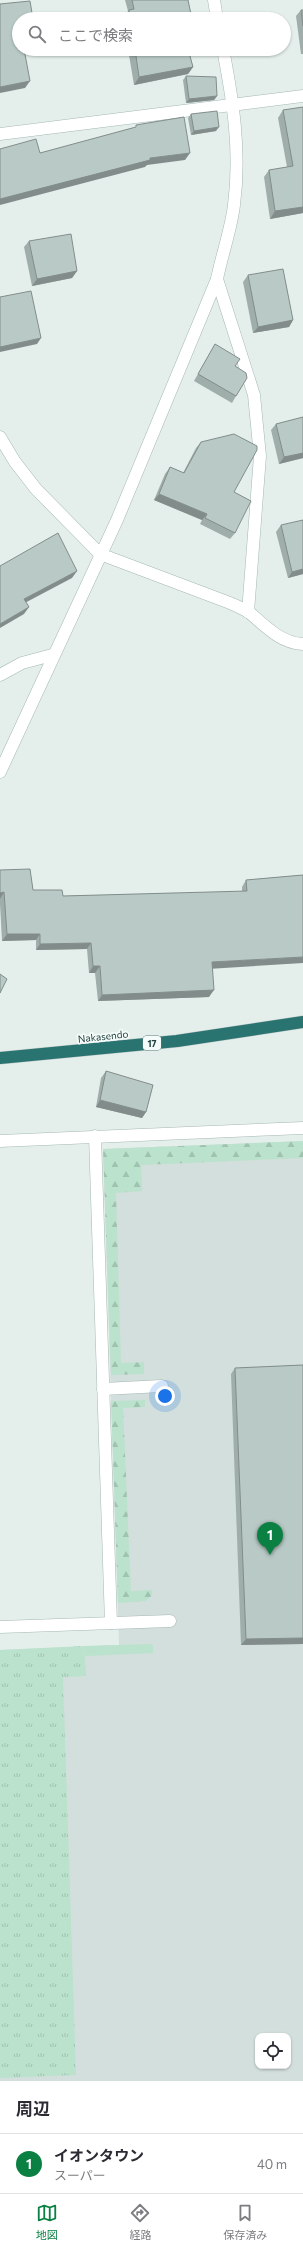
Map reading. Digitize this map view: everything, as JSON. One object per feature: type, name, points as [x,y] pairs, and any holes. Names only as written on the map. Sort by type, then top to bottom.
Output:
[{"type":"highway","name":"Nakasendo","points":[[0,1058],[177,1041],[303,1022]]},
{"type":"street","points":[[214,0],[217,12]]},
{"type":"street","points":[[0,772],[52,655],[100,554],[217,280],[228,241],[234,205],[238,163],[234,105],[224,56]]},
{"type":"street","points":[[0,134],[303,96]]},
{"type":"street","points":[[217,280],[254,395],[260,456],[248,612]]},
{"type":"street","points":[[0,437],[36,489],[100,554],[230,603],[248,612],[265,627],[284,640],[303,644]]},
{"type":"street","points":[[0,675],[22,663],[52,655]]},
{"type":"street","points":[[0,1141],[303,1128]]},
{"type":"street","points":[[95,1136],[111,1623]]},
{"type":"street","points":[[103,1389],[162,1386]]},
{"type":"street","points":[[0,1627],[170,1621]]},
{"type":"shaded area","points":[[303,1141],[303,2081],[0,2081],[0,1650],[119,1645],[103,1149]]},
{"type":"green space","points":[[303,1141],[303,1158],[141,1165],[142,1191],[116,1193],[121,1363],[144,1362],[144,1374],[111,1375],[103,1149]]},
{"type":"green space","points":[[145,1400],[145,1407],[123,1408],[131,1591],[152,1590],[152,1595],[146,1601],[118,1603],[111,1401]]},
{"type":"green space","points":[[150,1644],[153,1646],[153,1653],[85,1656],[84,1646]]},
{"type":"green space","points":[[84,1646],[86,1676],[63,1677],[76,2075],[0,2078],[0,1650]]},
{"type":"building","points":[[132,0],[188,0],[191,12],[129,12],[129,10],[134,9]]},
{"type":"building","points":[[30,1],[32,12],[12,12],[12,56],[25,56],[30,81],[0,87],[0,4]]},
{"type":"building","points":[[301,10],[303,10],[303,26]]},
{"type":"building","points":[[136,56],[190,56],[193,67],[139,77]]},
{"type":"building","points":[[186,76],[216,77],[217,96],[189,99]]},
{"type":"building","points":[[303,107],[303,207],[275,211],[269,170],[293,166],[283,110]]},
{"type":"building","points":[[217,111],[219,127],[194,131],[191,114]]},
{"type":"building","points":[[184,117],[190,153],[150,158],[150,160],[0,199],[0,149],[36,139],[40,153],[136,127],[136,125]]},
{"type":"building","points":[[71,234],[77,271],[37,279],[29,241]]},
{"type":"building","points":[[283,269],[293,320],[258,327],[248,275]]},
{"type":"building","points":[[31,291],[41,338],[0,347],[0,297]]},
{"type":"building","points":[[215,344],[240,359],[235,366],[246,373],[247,378],[236,396],[198,374]]},
{"type":"building","points":[[303,417],[303,453],[284,457],[276,424]]},
{"type":"building","points":[[234,434],[257,446],[257,450],[234,492],[251,501],[235,533],[205,518],[207,514],[159,494],[170,467],[184,473],[201,442]]},
{"type":"building","points":[[303,520],[303,569],[292,572],[281,525]]},
{"type":"building","points":[[58,533],[77,571],[24,599],[29,607],[0,624],[0,566]]},
{"type":"building","points":[[30,869],[33,890],[62,890],[63,896],[247,891],[246,880],[303,875],[303,957],[212,962],[214,990],[102,995],[100,966],[93,966],[91,943],[40,944],[40,934],[7,934],[4,892],[0,893],[0,870]]},
{"type":"building","points":[[0,974],[7,979],[0,993]]},
{"type":"building","points":[[106,1071],[153,1085],[146,1112],[100,1100]]},
{"type":"building","points":[[303,1365],[303,1638],[246,1639],[235,1368]]},
{"type":"place","name":"イオンタウン","points":[[270,1555]]}]
